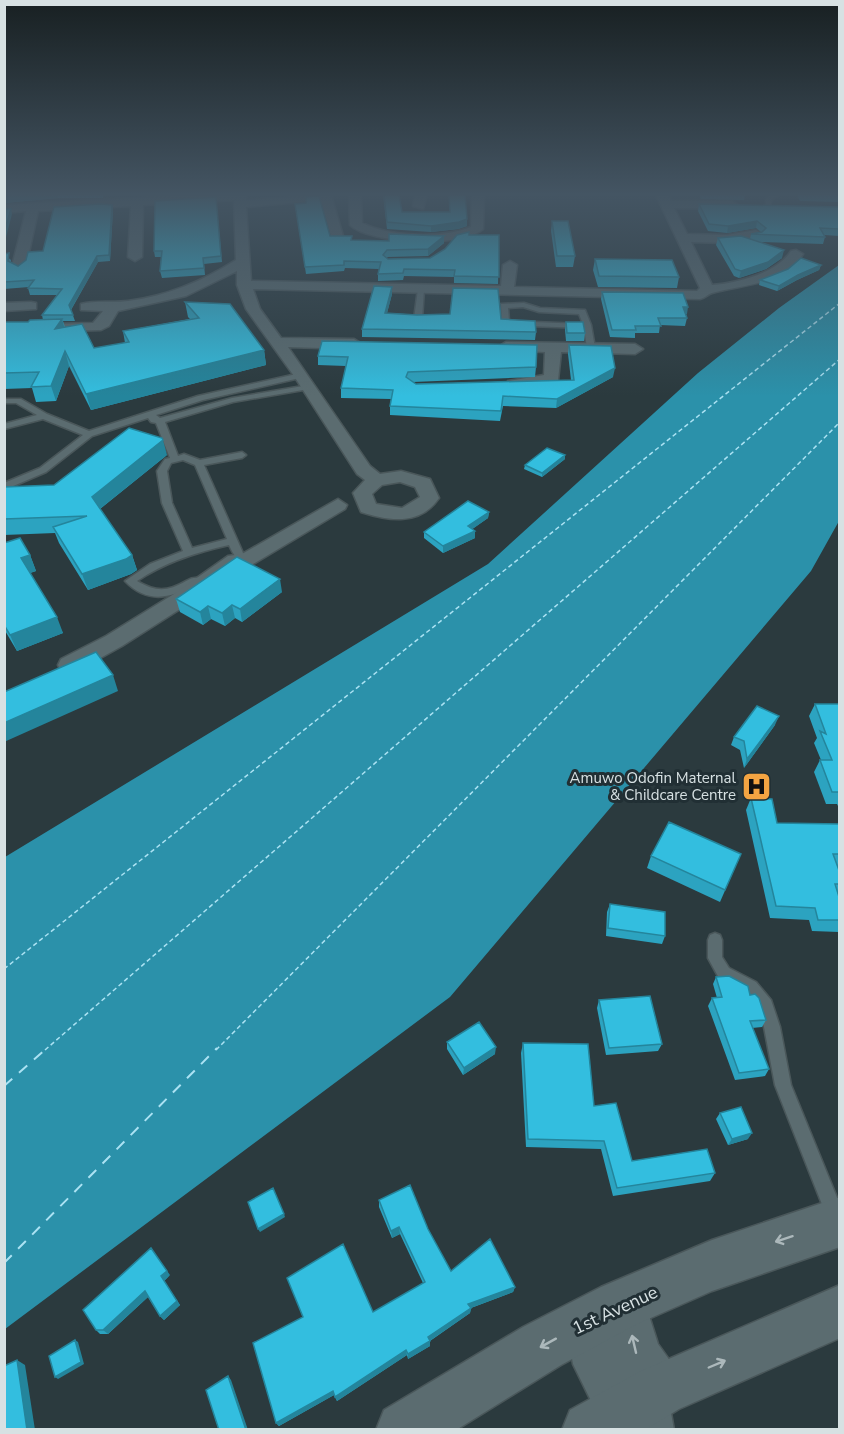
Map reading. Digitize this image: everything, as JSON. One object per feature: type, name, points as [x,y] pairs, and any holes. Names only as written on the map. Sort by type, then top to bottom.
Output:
[{"type":"main road","name":"1st Avenue","points":[[404,1430],[606,1312],[768,1245],[839,1222]]},
{"type":"main road","points":[[627,1418],[840,1311]]},
{"type":"street","points":[[19,267],[20,262]]},
{"type":"street","points":[[113,307],[147,304],[167,298],[228,272],[243,262]]},
{"type":"street","points":[[244,262],[247,309],[277,342],[363,470],[376,480]]},
{"type":"street","points":[[692,262],[706,290]]},
{"type":"street","points":[[244,285],[700,296],[706,290],[726,289],[772,273],[785,265],[790,265],[792,262]]},
{"type":"street","points":[[507,291],[510,265]]},
{"type":"street","points":[[4,307],[31,306]]},
{"type":"street","points":[[86,307],[183,308]]},
{"type":"street","points":[[4,329],[96,327],[104,322],[113,307]]},
{"type":"street","points":[[277,342],[373,344]]},
{"type":"street","points":[[493,346],[635,349]]},
{"type":"street","points":[[494,385],[539,384],[549,380],[552,377],[553,347]]},
{"type":"street","points":[[69,665],[181,600],[235,560],[338,505]]},
{"type":"street","points":[[606,1312],[598,1364],[627,1418]]},
{"type":"lane","points":[[418,319],[421,289]]},
{"type":"lane","points":[[587,326],[505,323],[504,306],[524,305],[543,310],[579,311],[584,314],[587,326],[591,348]]},
{"type":"lane","points":[[150,413],[154,420],[160,422],[305,381]]},
{"type":"lane","points":[[4,487],[43,470],[89,434],[150,413],[305,381]]},
{"type":"lane","points":[[4,401],[18,401],[44,416],[89,434]]},
{"type":"lane","points":[[4,427],[44,416]]},
{"type":"lane","points":[[160,422],[174,458]]},
{"type":"lane","points":[[188,551],[167,503],[164,465],[174,458],[184,457],[199,463],[242,455]]},
{"type":"lane","points":[[199,463],[232,541],[243,557],[184,587],[160,595],[148,594],[130,581],[147,568],[188,551],[232,541]]},
{"type":"lane","points":[[715,940],[715,958],[724,973],[751,987],[762,1000],[772,1027],[783,1085],[839,1222]]},
{"type":"water","points":[[839,265],[839,521],[811,571],[450,997],[5,1329],[5,857],[488,564],[698,373],[779,308]]},
{"type":"building","points":[[4,262],[18,266],[23,262],[94,262],[69,305],[73,315],[42,315],[62,289],[28,288],[34,280],[4,282]]},
{"type":"building","points":[[161,262],[203,262],[204,268],[160,271]]},
{"type":"building","points":[[304,262],[344,262],[344,265],[305,267]]},
{"type":"building","points":[[378,262],[499,262],[499,277],[454,276],[455,270],[404,269],[403,273],[378,274],[381,262]]},
{"type":"building","points":[[596,262],[673,262],[679,277],[599,276]]},
{"type":"building","points":[[731,262],[768,262],[741,271],[735,269]]},
{"type":"building","points":[[796,262],[812,262],[821,265],[779,286],[760,280],[788,269]]},
{"type":"building","points":[[374,286],[392,287],[385,313],[417,315],[450,314],[453,288],[498,289],[501,319],[535,321],[536,332],[362,329]]},
{"type":"building","points":[[602,292],[683,293],[688,307],[683,307],[687,318],[658,318],[661,326],[635,326],[636,330],[612,330]]},
{"type":"building","points":[[185,302],[230,304],[264,350],[86,394],[65,351],[51,386],[31,387],[39,372],[4,373],[4,322],[62,319],[55,329],[82,324],[94,348],[129,342],[123,331],[199,318]]},
{"type":"building","points":[[566,322],[583,322],[585,333],[567,333]]},
{"type":"building","points":[[322,341],[537,345],[536,367],[408,372],[406,377],[416,384],[574,380],[569,345],[611,346],[615,368],[557,399],[503,396],[501,411],[390,406],[393,390],[341,388],[348,357],[318,356]]},
{"type":"building","points":[[129,428],[163,440],[92,497],[132,555],[82,574],[53,527],[87,516],[4,519],[4,487],[54,485]]},
{"type":"building","points":[[547,448],[565,455],[542,473],[525,465]]},
{"type":"building","points":[[468,501],[489,512],[468,526],[475,531],[443,546],[424,532]]},
{"type":"building","points":[[20,538],[30,555],[21,558],[57,617],[10,635],[4,625],[4,543]]},
{"type":"building","points":[[237,557],[280,579],[240,609],[232,605],[222,613],[208,606],[200,612],[176,599]]},
{"type":"building","points":[[96,652],[113,675],[4,723],[4,692]]},
{"type":"building","points":[[815,704],[840,704],[840,792],[832,792],[820,760],[832,760],[820,731],[826,734]]},
{"type":"building","points":[[757,706],[779,716],[747,759],[744,741],[734,737]]},
{"type":"building","points":[[751,798],[772,799],[777,823],[840,824],[840,854],[833,854],[840,873],[840,884],[835,884],[840,900],[840,920],[818,920],[815,908],[776,906]]},
{"type":"building","points":[[669,822],[741,854],[725,890],[651,856]]},
{"type":"building","points":[[610,904],[665,912],[665,936],[608,928]]},
{"type":"building","points":[[729,976],[748,986],[750,995],[755,994],[759,998],[766,1020],[750,1021],[769,1069],[739,1073],[712,998],[722,997],[716,977]]},
{"type":"building","points":[[650,996],[662,1044],[609,1048],[599,1000]]},
{"type":"building","points":[[479,1022],[496,1047],[464,1068],[447,1042]]},
{"type":"building","points":[[523,1043],[588,1044],[594,1106],[616,1103],[632,1161],[707,1149],[715,1173],[617,1188],[604,1141],[528,1139]]},
{"type":"building","points":[[741,1107],[752,1133],[732,1139],[720,1113]]},
{"type":"building","points":[[410,1185],[428,1229],[451,1271],[490,1239],[515,1287],[468,1304],[471,1308],[428,1337],[430,1341],[408,1354],[406,1350],[335,1397],[333,1391],[276,1423],[253,1343],[303,1317],[287,1278],[343,1244],[373,1312],[425,1282],[399,1227],[391,1231],[379,1200]]},
{"type":"building","points":[[273,1188],[284,1214],[258,1229],[248,1202]]},
{"type":"building","points":[[151,1248],[167,1271],[161,1276],[177,1301],[160,1316],[145,1291],[103,1330],[96,1330],[83,1310]]},
{"type":"building","points":[[75,1340],[81,1362],[55,1377],[49,1356]]},
{"type":"building","points":[[17,1360],[27,1430],[4,1430],[4,1366]]},
{"type":"building","points":[[228,1376],[246,1430],[219,1430],[206,1390]]},
{"type":"ferry route","points":[[4,969],[840,303]]},
{"type":"ferry route","points":[[45,1050],[840,359]]},
{"type":"ferry route","points":[[216,1050],[840,422]]},
{"type":"ferry route","points":[[4,1086],[47,1048]]},
{"type":"ferry route","points":[[4,1263],[217,1048]]},
{"type":"place","name":"Amuwo Odofin Maternal & Childcare Centre","points":[[757,787]]}]
